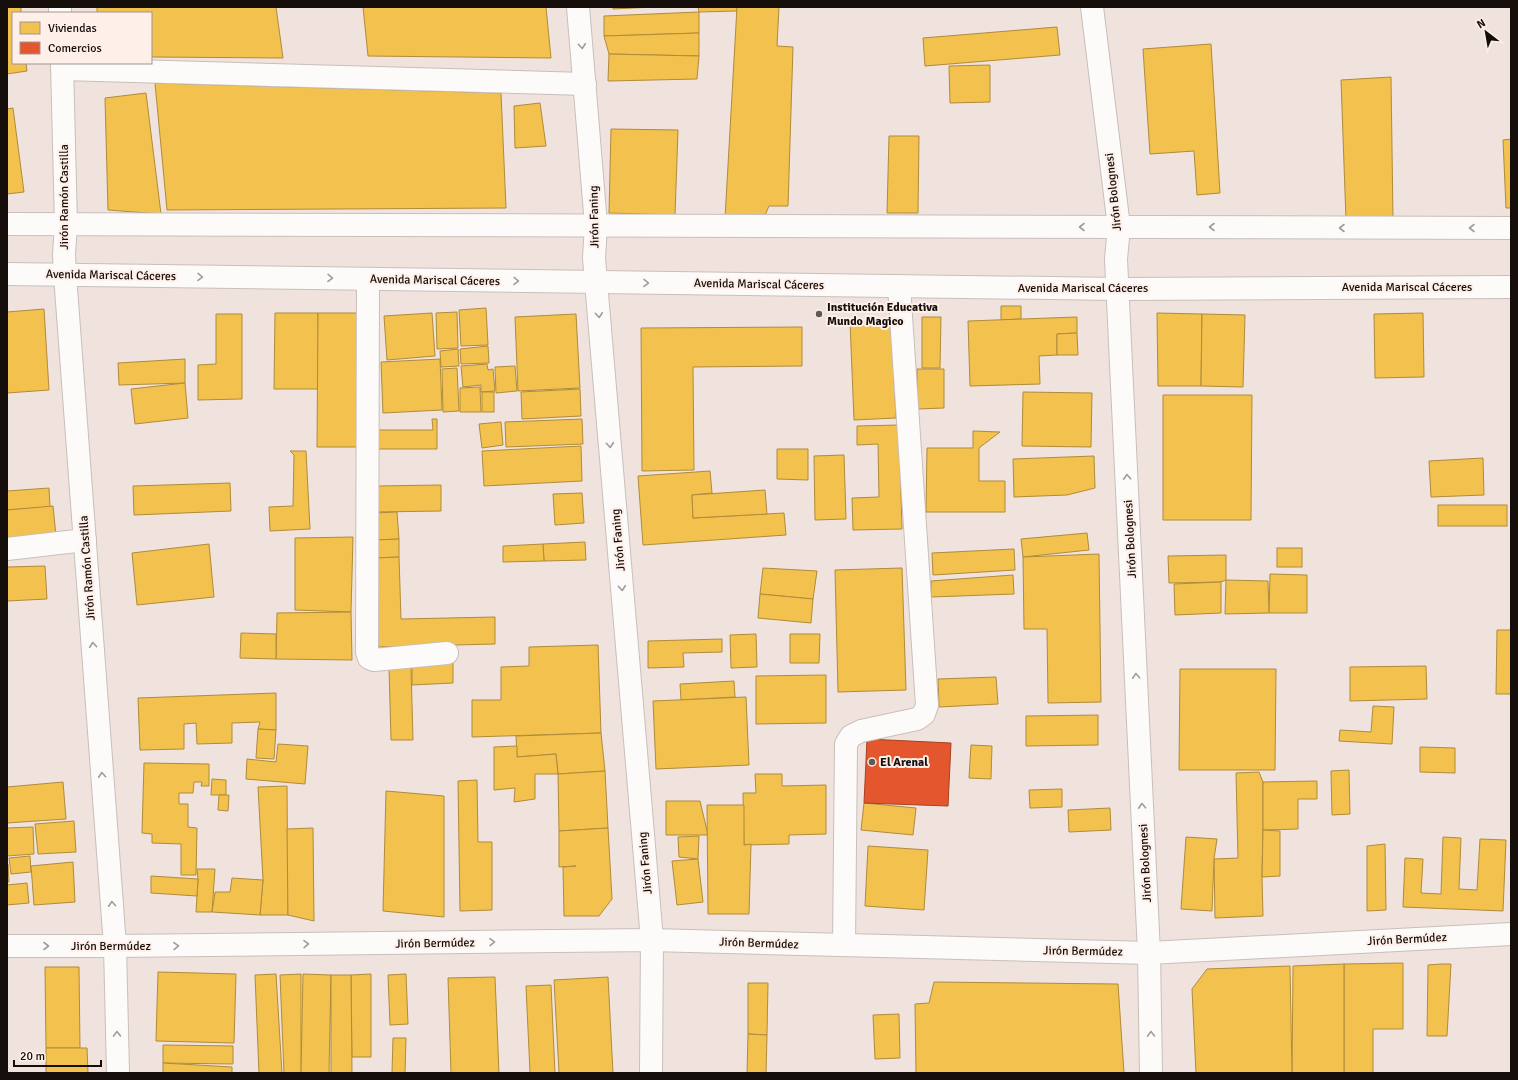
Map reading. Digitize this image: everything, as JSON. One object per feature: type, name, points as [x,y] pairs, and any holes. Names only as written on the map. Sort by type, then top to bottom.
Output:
[{"type":"street","name":"Jirón Faning","points":[[578,7],[596,226],[594,258],[652,940],[651,1073]]},
{"type":"street","name":"Jirón Bolognesi","points":[[1092,7],[1119,227],[1116,259],[1149,953],[1151,1073]]},
{"type":"street","points":[[62,66],[585,84]]},
{"type":"street","name":"Jirón Ramón Castilla","points":[[62,66],[66,225],[64,254],[65,275],[115,946],[118,1073]]},
{"type":"street","points":[[7,224],[1511,228]]},
{"type":"street","name":"Avenida Mariscal Cáceres","points":[[7,274],[1118,289],[1511,286]]},
{"type":"street","points":[[368,279],[367,652],[369,658],[374,660],[447,653]]},
{"type":"street","points":[[844,946],[846,744],[851,736],[861,731],[917,719],[924,714],[927,706],[899,286]]},
{"type":"street","points":[[7,549],[85,540]]},
{"type":"street","name":"Jirón Bermúdez","points":[[7,946],[652,940],[1149,953],[1511,934]]},
{"type":"building: Viviendas","points":[[7,7],[21,7],[21,12],[12,12],[12,64],[26,64],[27,71],[7,74]]},
{"type":"building: Viviendas","points":[[97,7],[276,7],[283,58],[152,57],[152,12],[97,12]]},
{"type":"building: Viviendas","points":[[363,7],[546,7],[551,58],[368,56]]},
{"type":"building: Viviendas","points":[[613,7],[653,7],[613,9]]},
{"type":"building: Viviendas","points":[[698,7],[737,7],[737,11],[699,12]]},
{"type":"building: Viviendas","points":[[737,7],[779,7],[777,46],[793,47],[788,206],[769,206],[763,220],[725,218]]},
{"type":"building: Viviendas","points":[[699,12],[699,33],[604,36],[604,16]]},
{"type":"building: Viviendas","points":[[1057,27],[1060,55],[925,66],[923,38]]},
{"type":"building: Viviendas","points":[[699,33],[699,56],[609,54],[604,36]]},
{"type":"building: Viviendas","points":[[1211,44],[1220,193],[1197,195],[1194,151],[1150,154],[1143,49]]},
{"type":"building: Viviendas","points":[[609,54],[699,56],[697,79],[608,81]]},
{"type":"building: Viviendas","points":[[990,65],[990,102],[950,103],[949,66]]},
{"type":"building: Viviendas","points":[[1391,77],[1393,220],[1346,220],[1341,80]]},
{"type":"building: Viviendas","points":[[155,83],[501,93],[506,208],[167,210]]},
{"type":"building: Viviendas","points":[[146,93],[161,214],[108,210],[105,98]]},
{"type":"building: Viviendas","points":[[540,103],[546,146],[515,148],[514,106]]},
{"type":"building: Viviendas","points":[[13,108],[24,192],[7,194],[7,109]]},
{"type":"building: Viviendas","points":[[611,129],[678,130],[675,215],[609,213]]},
{"type":"building: Viviendas","points":[[889,136],[919,136],[918,213],[887,213]]},
{"type":"building: Viviendas","points":[[1511,139],[1511,208],[1506,208],[1503,140]]},
{"type":"building: Viviendas","points":[[1001,306],[1021,306],[1021,319],[1001,320]]},
{"type":"building: Viviendas","points":[[486,308],[488,345],[461,346],[459,310]]},
{"type":"building: Viviendas","points":[[44,309],[49,390],[7,393],[7,312]]},
{"type":"building: Viviendas","points":[[457,312],[458,348],[437,349],[436,313]]},
{"type":"building: Viviendas","points":[[275,313],[318,313],[318,389],[274,389]]},
{"type":"building: Viviendas","points":[[318,313],[360,313],[358,447],[317,447]]},
{"type":"building: Viviendas","points":[[432,313],[435,356],[387,360],[384,316]]},
{"type":"building: Viviendas","points":[[1157,313],[1202,314],[1201,386],[1158,386]]},
{"type":"building: Viviendas","points":[[1423,313],[1424,377],[1375,378],[1374,314]]},
{"type":"building: Viviendas","points":[[216,314],[242,314],[242,399],[198,400],[198,365],[216,364]]},
{"type":"building: Viviendas","points":[[576,314],[580,388],[518,391],[515,317]]},
{"type":"building: Viviendas","points":[[1202,314],[1245,315],[1243,387],[1201,386]]},
{"type":"building: Viviendas","points":[[922,317],[941,317],[940,368],[922,368]]},
{"type":"building: Viviendas","points":[[1077,317],[1077,333],[1057,334],[1057,355],[1039,356],[1040,384],[970,386],[968,321]]},
{"type":"building: Viviendas","points":[[891,320],[896,418],[854,420],[850,322]]},
{"type":"building: Viviendas","points":[[802,327],[802,366],[693,367],[694,470],[642,471],[641,328]]},
{"type":"building: Viviendas","points":[[1077,333],[1078,355],[1057,355],[1057,334]]},
{"type":"building: Viviendas","points":[[488,346],[489,363],[461,364],[460,349]]},
{"type":"building: Viviendas","points":[[458,349],[459,366],[441,367],[440,351]]},
{"type":"building: Viviendas","points":[[185,359],[185,383],[119,385],[118,363]]},
{"type":"building: Viviendas","points":[[440,359],[442,410],[383,413],[381,362]]},
{"type":"building: Viviendas","points":[[487,364],[488,370],[493,369],[495,391],[481,392],[481,385],[463,387],[461,366]]},
{"type":"building: Viviendas","points":[[515,366],[517,391],[496,393],[495,367]]},
{"type":"building: Viviendas","points":[[457,368],[459,411],[443,412],[442,369]]},
{"type":"building: Viviendas","points":[[917,369],[944,369],[944,408],[917,409]]},
{"type":"building: Viviendas","points":[[185,383],[188,418],[135,424],[131,389]]},
{"type":"building: Viviendas","points":[[480,387],[481,412],[460,412],[460,388]]},
{"type":"building: Viviendas","points":[[580,389],[581,416],[522,419],[521,392]]},
{"type":"building: Viviendas","points":[[482,392],[494,392],[494,412],[482,412]]},
{"type":"building: Viviendas","points":[[1023,392],[1092,393],[1091,447],[1022,446]]},
{"type":"building: Viviendas","points":[[1163,395],[1252,395],[1251,520],[1163,520]]},
{"type":"building: Viviendas","points":[[432,419],[437,419],[437,449],[377,449],[376,430],[433,430]]},
{"type":"building: Viviendas","points":[[582,419],[583,444],[506,447],[505,422]]},
{"type":"building: Viviendas","points":[[501,422],[503,445],[482,448],[479,424]]},
{"type":"building: Viviendas","points":[[899,425],[902,529],[853,530],[852,498],[879,497],[878,444],[857,445],[857,426]]},
{"type":"building: Viviendas","points":[[973,431],[1000,432],[979,448],[979,481],[1005,481],[1005,512],[926,512],[927,448],[973,448]]},
{"type":"building: Viviendas","points":[[581,446],[582,481],[484,486],[482,451]]},
{"type":"building: Viviendas","points":[[777,449],[808,449],[808,480],[777,479]]},
{"type":"building: Viviendas","points":[[290,451],[306,451],[310,529],[270,531],[269,507],[293,506],[294,455]]},
{"type":"building: Viviendas","points":[[844,455],[846,519],[815,520],[814,456]]},
{"type":"building: Viviendas","points":[[1094,456],[1095,488],[1067,495],[1014,497],[1013,459]]},
{"type":"building: Viviendas","points":[[1483,458],[1484,495],[1431,497],[1429,461]]},
{"type":"building: Viviendas","points":[[710,471],[712,493],[692,495],[693,518],[784,513],[786,535],[643,545],[638,476]]},
{"type":"building: Viviendas","points":[[230,483],[231,511],[134,515],[133,486]]},
{"type":"building: Viviendas","points":[[441,485],[441,511],[377,512],[377,486]]},
{"type":"building: Viviendas","points":[[49,488],[50,507],[7,510],[7,491]]},
{"type":"building: Viviendas","points":[[765,490],[767,514],[693,518],[692,495]]},
{"type":"building: Viviendas","points":[[582,493],[584,523],[555,525],[553,494]]},
{"type":"building: Viviendas","points":[[1438,505],[1507,505],[1507,526],[1438,526]]},
{"type":"building: Viviendas","points":[[53,506],[56,536],[7,541],[7,510]]},
{"type":"building: Viviendas","points":[[397,512],[399,539],[375,540],[374,513]]},
{"type":"building: Viviendas","points":[[1087,533],[1089,550],[1023,557],[1021,539]]},
{"type":"building: Viviendas","points":[[353,537],[351,612],[295,610],[295,538]]},
{"type":"building: Viviendas","points":[[399,539],[399,557],[375,558],[375,540]]},
{"type":"building: Viviendas","points":[[585,542],[586,560],[544,561],[543,544]]},
{"type":"building: Viviendas","points":[[209,544],[214,597],[137,605],[132,553]]},
{"type":"building: Viviendas","points":[[543,544],[544,561],[503,562],[503,546]]},
{"type":"building: Viviendas","points":[[1277,548],[1302,548],[1302,567],[1277,567]]},
{"type":"building: Viviendas","points":[[1014,549],[1015,570],[933,575],[932,553]]},
{"type":"building: Viviendas","points":[[1099,554],[1101,702],[1048,703],[1047,629],[1024,629],[1023,557]]},
{"type":"building: Viviendas","points":[[1226,555],[1226,580],[1221,582],[1169,583],[1168,556]]},
{"type":"building: Viviendas","points":[[399,557],[401,619],[495,617],[495,644],[377,647],[375,558]]},
{"type":"building: Viviendas","points":[[45,566],[47,599],[7,601],[7,567]]},
{"type":"building: Viviendas","points":[[763,568],[817,571],[813,599],[760,594]]},
{"type":"building: Viviendas","points":[[902,568],[906,690],[838,692],[835,570]]},
{"type":"building: Viviendas","points":[[1270,574],[1307,575],[1307,613],[1269,613]]},
{"type":"building: Viviendas","points":[[1013,575],[1014,594],[931,597],[931,581]]},
{"type":"building: Viviendas","points":[[1226,580],[1268,581],[1269,613],[1225,614]]},
{"type":"building: Viviendas","points":[[1221,582],[1221,613],[1175,615],[1174,584]]},
{"type":"building: Viviendas","points":[[760,594],[813,599],[811,623],[758,618]]},
{"type":"building: Viviendas","points":[[351,612],[352,660],[276,659],[277,613]]},
{"type":"building: Viviendas","points":[[1497,630],[1511,630],[1511,694],[1496,694]]},
{"type":"building: Viviendas","points":[[241,633],[276,634],[276,659],[240,658]]},
{"type":"building: Viviendas","points":[[756,634],[757,667],[731,668],[730,635]]},
{"type":"building: Viviendas","points":[[790,634],[820,634],[819,663],[790,663]]},
{"type":"building: Viviendas","points":[[722,639],[722,652],[683,653],[684,667],[648,668],[648,641]]},
{"type":"building: Viviendas","points":[[598,645],[601,733],[472,737],[472,700],[501,700],[501,667],[529,666],[529,647]]},
{"type":"building: Viviendas","points":[[453,660],[453,683],[412,685],[412,662]]},
{"type":"building: Viviendas","points":[[1426,666],[1427,699],[1350,701],[1350,667]]},
{"type":"building: Viviendas","points":[[411,667],[413,740],[391,740],[389,668]]},
{"type":"building: Viviendas","points":[[1180,669],[1276,669],[1275,770],[1179,770]]},
{"type":"building: Viviendas","points":[[826,675],[826,723],[756,724],[756,676]]},
{"type":"building: Viviendas","points":[[996,677],[998,704],[939,707],[938,679]]},
{"type":"building: Viviendas","points":[[734,681],[735,697],[681,700],[680,684]]},
{"type":"building: Viviendas","points":[[276,693],[276,730],[258,729],[260,722],[232,723],[232,743],[197,744],[196,723],[184,724],[184,749],[140,750],[138,698]]},
{"type":"building: Viviendas","points":[[746,697],[749,765],[656,769],[653,701]]},
{"type":"building: Viviendas","points":[[1373,706],[1394,707],[1392,744],[1339,741],[1340,730],[1371,732]]},
{"type":"building: Viviendas","points":[[1098,715],[1098,745],[1026,746],[1026,716]]},
{"type":"building: Viviendas","points":[[258,729],[276,730],[274,759],[256,758]]},
{"type":"building: Viviendas","points":[[601,733],[605,771],[558,774],[556,754],[517,757],[516,736]]},
{"type":"building: Viviendas","points":[[278,744],[308,746],[305,784],[246,779],[247,759],[276,762]]},
{"type":"building: Viviendas","points":[[971,745],[992,746],[991,779],[969,778]]},
{"type":"building: Viviendas","points":[[517,746],[517,757],[556,754],[558,774],[535,774],[535,799],[514,802],[515,788],[494,790],[494,747]]},
{"type":"building: Viviendas","points":[[1420,747],[1455,748],[1455,773],[1420,772]]},
{"type":"building: Viviendas","points":[[144,763],[209,764],[209,786],[201,786],[202,782],[194,782],[193,793],[179,793],[179,804],[188,804],[188,827],[197,828],[196,875],[181,875],[181,844],[152,843],[152,834],[142,833]]},
{"type":"building: Viviendas","points":[[1349,770],[1350,814],[1332,815],[1331,771]]},
{"type":"building: Viviendas","points":[[605,771],[608,828],[559,831],[558,774]]},
{"type":"building: Viviendas","points":[[1259,772],[1263,782],[1263,916],[1215,918],[1214,859],[1238,858],[1236,773]]},
{"type":"building: Viviendas","points":[[755,774],[782,774],[782,786],[826,785],[826,834],[789,835],[789,844],[744,845],[743,793],[756,793]]},
{"type":"building: Viviendas","points":[[212,779],[226,780],[226,795],[211,795]]},
{"type":"building: Viviendas","points":[[477,780],[478,842],[492,842],[492,910],[460,911],[458,781]]},
{"type":"building: Viviendas","points":[[1317,781],[1317,799],[1298,799],[1298,829],[1263,830],[1263,782]]},
{"type":"building: Viviendas","points":[[63,782],[66,819],[7,823],[7,787]]},
{"type":"building: Viviendas","points":[[287,786],[288,915],[260,915],[263,880],[258,787]]},
{"type":"building: Viviendas","points":[[1062,789],[1062,807],[1030,808],[1029,790]]},
{"type":"building: Viviendas","points":[[386,791],[444,796],[444,917],[383,911]]},
{"type":"building: Viviendas","points":[[219,795],[229,795],[228,811],[218,810]]},
{"type":"building: Viviendas","points":[[666,801],[700,801],[708,835],[666,835]]},
{"type":"building: Viviendas","points":[[864,803],[916,808],[913,835],[861,830]]},
{"type":"building: Viviendas","points":[[707,805],[744,805],[744,845],[751,844],[749,914],[708,914]]},
{"type":"building: Viviendas","points":[[1110,808],[1111,830],[1069,832],[1068,810]]},
{"type":"building: Viviendas","points":[[74,821],[76,852],[38,854],[35,824]]},
{"type":"building: Viviendas","points":[[33,827],[34,854],[7,856],[7,828]]},
{"type":"building: Viviendas","points":[[313,828],[314,921],[288,915],[287,829]]},
{"type":"building: Viviendas","points":[[608,828],[612,899],[599,916],[564,916],[563,867],[576,866],[559,867],[559,831]]},
{"type":"building: Viviendas","points":[[1263,830],[1280,831],[1280,876],[1262,877]]},
{"type":"building: Viviendas","points":[[699,836],[698,859],[679,857],[678,837]]},
{"type":"building: Viviendas","points":[[1186,837],[1217,839],[1214,859],[1212,911],[1181,909]]},
{"type":"building: Viviendas","points":[[1443,837],[1461,838],[1459,889],[1477,890],[1480,839],[1506,840],[1503,911],[1403,907],[1405,858],[1423,859],[1421,893],[1441,894]]},
{"type":"building: Viviendas","points":[[1385,844],[1386,910],[1367,911],[1367,846]]},
{"type":"building: Viviendas","points":[[868,846],[928,850],[924,910],[865,906]]},
{"type":"building: Viviendas","points":[[30,856],[31,872],[11,874],[9,858]]},
{"type":"building: Viviendas","points":[[698,859],[703,902],[677,905],[672,861]]},
{"type":"building: Viviendas","points":[[73,862],[75,902],[34,905],[31,866]]},
{"type":"building: Viviendas","points":[[8,864],[9,882],[7,882]]},
{"type":"building: Viviendas","points":[[197,869],[215,869],[212,912],[196,912],[198,879]]},
{"type":"building: Viviendas","points":[[151,876],[198,879],[197,896],[151,893]]},
{"type":"building: Viviendas","points":[[232,878],[263,880],[260,915],[212,912],[215,892],[230,892]]},
{"type":"building: Viviendas","points":[[27,883],[29,903],[7,905],[7,885]]},
{"type":"building: Viviendas","points":[[1403,963],[1403,1029],[1373,1029],[1373,1073],[1344,1073],[1344,964]]},
{"type":"building: Viviendas","points":[[1344,964],[1344,1073],[1292,1073],[1293,966]]},
{"type":"building: Viviendas","points":[[1451,964],[1447,1036],[1427,1036],[1428,965]]},
{"type":"building: Viviendas","points":[[1290,966],[1292,1073],[1196,1073],[1192,989],[1207,969]]},
{"type":"building: Viviendas","points":[[45,967],[79,967],[80,1048],[46,1048]]},
{"type":"building: Viviendas","points":[[158,972],[236,974],[234,1043],[156,1041]]},
{"type":"building: Viviendas","points":[[276,974],[282,1073],[259,1073],[255,975]]},
{"type":"building: Viviendas","points":[[301,974],[301,1073],[284,1073],[280,975]]},
{"type":"building: Viviendas","points":[[303,974],[331,975],[329,1073],[301,1073]]},
{"type":"building: Viviendas","points":[[371,974],[371,1057],[352,1057],[351,975]]},
{"type":"building: Viviendas","points":[[406,974],[408,1024],[390,1025],[388,975]]},
{"type":"building: Viviendas","points":[[331,975],[351,975],[352,1073],[331,1073]]},
{"type":"building: Viviendas","points":[[495,977],[499,1073],[451,1073],[448,978]]},
{"type":"building: Viviendas","points":[[608,977],[613,1073],[559,1073],[554,980]]},
{"type":"building: Viviendas","points":[[934,982],[1118,984],[1124,1073],[916,1073],[915,1004],[929,1003]]},
{"type":"building: Viviendas","points":[[748,983],[768,983],[767,1035],[748,1034]]},
{"type":"building: Viviendas","points":[[551,985],[555,1073],[530,1073],[526,986]]},
{"type":"building: Viviendas","points":[[899,1014],[900,1058],[875,1059],[873,1015]]},
{"type":"building: Viviendas","points":[[748,1034],[767,1035],[766,1073],[747,1073]]},
{"type":"building: Viviendas","points":[[393,1038],[406,1038],[405,1073],[392,1073]]},
{"type":"building: Viviendas","points":[[163,1045],[233,1046],[233,1064],[163,1063]]},
{"type":"building: Viviendas","points":[[46,1048],[87,1048],[88,1073],[46,1073]]},
{"type":"building: Viviendas","points":[[163,1063],[232,1067],[232,1073],[163,1073]]},
{"type":"building: Comercios","points":[[867,739],[951,743],[948,806],[864,803]]},
{"type":"place","name":"Institución Educativa Mundo Magico","points":[[819,314]]},
{"type":"place","name":"El Arenal","points":[[872,762]]}]
